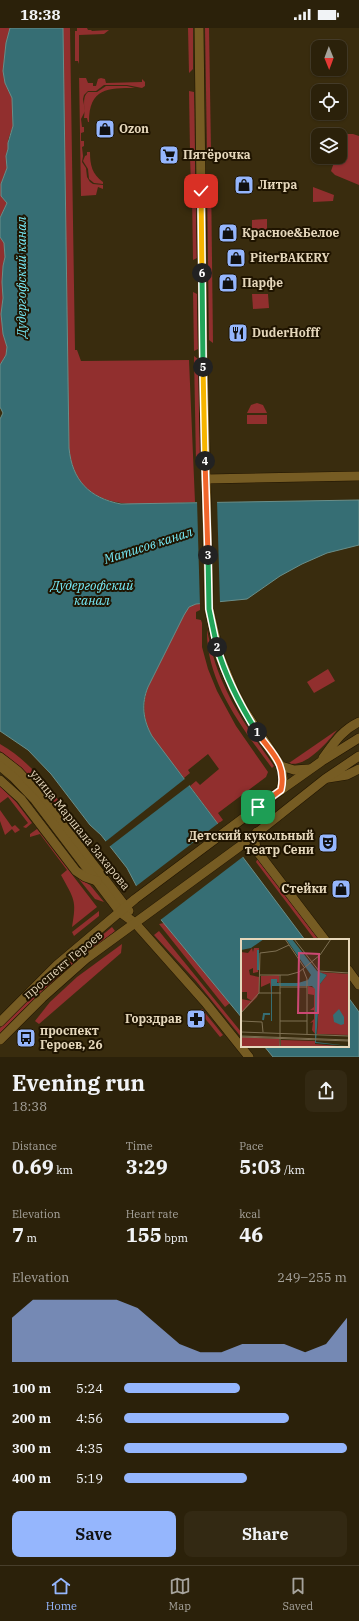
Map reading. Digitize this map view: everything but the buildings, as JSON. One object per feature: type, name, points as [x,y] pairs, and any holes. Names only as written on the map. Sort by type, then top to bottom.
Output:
[{"type":"street","points":[[199,28],[203,353],[209,609],[220,657],[234,691],[247,716],[281,766],[283,778],[281,790]]},
{"type":"street","points":[[206,479],[359,476]]},
{"type":"street","points":[[322,761],[337,738],[350,726],[359,722]]},
{"type":"street","points":[[281,790],[309,769],[359,738]]},
{"type":"street","points":[[239,847],[324,779],[359,756]]},
{"type":"street","name":"улица Маршала Захарова","points":[[0,757],[18,771],[41,796],[123,909]]},
{"type":"street","name":"улица Маршала Захарова","points":[[0,766],[35,800],[97,881],[206,1002],[241,1047]]},
{"type":"street","points":[[281,766],[294,770],[309,769]]},
{"type":"street","points":[[324,779],[347,775],[359,769]]},
{"type":"street","points":[[0,780],[21,800],[76,870],[85,877],[97,881]]},
{"type":"street","name":"проспект Героев","points":[[0,1022],[57,965],[135,899],[281,790]]},
{"type":"street","points":[[257,832],[255,844],[258,851],[324,939]]},
{"type":"street","points":[[239,847],[249,847],[258,851]]},
{"type":"street","name":"проспект Героев","points":[[0,1040],[42,998],[72,971],[239,847]]},
{"type":"street","points":[[349,971],[359,985]]},
{"type":"street","name":"улица Маршала Захарова","points":[[241,1047],[249,1057]]},
{"type":"shaded area","points":[[0,28],[10,28],[6,43],[3,71],[5,83],[12,98],[13,126],[8,140],[6,156],[7,168],[1,184],[1,196],[7,203],[0,218]]},
{"type":"shaded area","points":[[63,28],[70,28],[75,350],[77,350],[81,361],[189,360],[195,502],[135,504],[116,502],[99,496],[85,486],[74,470],[69,448]]},
{"type":"shaded area","points":[[77,28],[87,28],[88,30],[92,31],[109,30],[104,34],[79,35],[79,64],[78,61],[75,61],[75,31],[77,31]]},
{"type":"shaded area","points":[[188,28],[193,28],[193,69],[189,73]]},
{"type":"shaded area","points":[[205,28],[209,28],[211,151],[207,151]]},
{"type":"shaded area","points":[[79,78],[86,78],[88,83],[93,83],[93,86],[96,86],[98,79],[101,78],[105,79],[106,83],[142,82],[142,79],[145,82],[145,86],[142,88],[127,85],[104,85],[96,91],[88,91],[84,95],[83,99],[85,111],[81,119],[82,127],[84,127],[84,132],[81,133],[81,141],[84,141],[84,146],[82,147],[82,162],[86,168],[87,177],[90,182],[93,184],[103,185],[103,189],[98,187],[96,195],[81,196]]},
{"type":"shaded area","points":[[106,86],[127,86],[135,88],[109,90],[96,96],[92,102],[88,122],[87,118],[84,118],[84,100],[86,94],[88,92],[97,92]]},
{"type":"shaded area","points":[[189,91],[194,92],[195,152],[190,152]]},
{"type":"shaded area","points":[[347,134],[359,136],[359,185],[335,175],[331,171],[334,164],[347,164]]},
{"type":"shaded area","points":[[87,152],[90,152],[91,165],[96,176],[103,182],[103,184],[94,183],[89,179],[88,169],[83,161],[87,155]]},
{"type":"shaded area","points":[[190,155],[195,155],[195,184],[191,188]]},
{"type":"shaded area","points":[[211,175],[213,343],[209,340],[207,178]]},
{"type":"shaded area","points":[[313,187],[334,195],[333,201],[313,202]]},
{"type":"shaded area","points":[[192,194],[196,197],[197,258],[193,260]]},
{"type":"shaded area","points":[[267,219],[267,236],[252,236],[252,220]]},
{"type":"shaded area","points":[[0,237],[4,243],[5,257],[3,266],[3,298],[1,314],[3,334],[7,347],[6,355],[0,365]]},
{"type":"shaded area","points":[[193,292],[197,294],[198,349],[194,351]]},
{"type":"shaded area","points":[[252,294],[268,294],[269,308],[253,309]]},
{"type":"shaded area","points":[[194,356],[198,359],[200,465],[196,462]]},
{"type":"shaded area","points":[[257,403],[263,405],[267,413],[247,413],[251,405]]},
{"type":"shaded area","points":[[247,415],[267,415],[267,424],[247,424]]},
{"type":"shaded area","points":[[200,604],[200,610],[196,612],[196,619],[201,620],[202,623],[202,647],[208,669],[217,691],[236,726],[268,772],[266,777],[218,813],[223,820],[218,824],[190,786],[196,781],[200,785],[219,769],[208,754],[188,770],[190,773],[184,778],[152,737],[147,726],[145,714],[145,701],[148,687],[185,612],[189,607]]},
{"type":"shaded area","points":[[207,630],[215,664],[228,694],[247,726],[274,766],[272,768],[238,720],[219,686],[208,649]]},
{"type":"shaded area","points":[[328,669],[335,681],[314,693],[307,682]]},
{"type":"shaded area","points":[[337,730],[322,747],[308,758],[295,764],[289,763]]},
{"type":"shaded area","points":[[0,744],[22,760],[41,778],[73,820],[72,824],[29,776],[0,751]]},
{"type":"shaded area","points":[[0,786],[16,802],[32,823],[26,828],[23,827],[28,823],[8,797],[0,803]]},
{"type":"shaded area","points":[[0,810],[12,827],[15,825],[20,830],[15,833],[12,829],[5,835],[0,821]]},
{"type":"shaded area","points":[[37,829],[97,907],[72,927],[74,905],[72,895],[61,875],[67,870],[40,834],[30,837],[30,834]]},
{"type":"shaded area","points":[[258,858],[319,939],[314,939],[256,862]]},
{"type":"shaded area","points":[[78,878],[90,885],[104,902],[95,899]]},
{"type":"shaded area","points":[[99,911],[99,916],[74,936],[72,932]]},
{"type":"shaded area","points":[[164,923],[230,1003],[225,1007],[159,924]]},
{"type":"shaded area","points":[[112,927],[115,931],[55,980],[0,1033],[0,1028],[27,1002]]},
{"type":"shaded area","points":[[159,931],[241,1032],[241,1037],[196,981],[154,935]]},
{"type":"shaded area","points":[[122,944],[121,953],[39,1024],[35,1021],[50,1002],[77,977]]},
{"type":"shaded area","points":[[202,1009],[223,1035],[220,1037],[199,1011]]},
{"type":"water","name":"Дудергофский канал","points":[[10,28],[63,28],[69,448],[74,469],[84,486],[100,497],[121,504],[359,500],[359,545],[327,553],[302,564],[280,576],[247,599],[196,604],[189,607],[148,687],[144,700],[145,718],[152,736],[304,939],[241,939],[241,1017],[162,921],[137,887],[127,868],[101,835],[90,825],[51,774],[28,750],[0,731],[0,419],[3,413],[0,407],[0,365],[6,355],[7,347],[3,334],[1,314],[3,298],[3,266],[5,257],[4,243],[0,237],[0,218],[7,203],[1,196],[1,184],[7,168],[6,156],[13,126],[12,98],[5,83],[3,71],[6,43]]},
{"type":"water","points":[[349,998],[359,1012],[359,1057],[273,1057],[265,1047],[349,1047]]},
{"type":"pier","points":[[197,500],[217,500],[220,604],[200,606]]},
{"type":"pier","points":[[186,778],[191,784],[109,847],[105,842]]},
{"type":"pier","points":[[220,822],[244,856],[159,921],[135,887]]},
{"type":"place","name":"Ozon","points":[[105,129]]},
{"type":"place","name":"Пятёрочка","points":[[169,155]]},
{"type":"place","name":"Литра","points":[[244,185]]},
{"type":"place","name":"Красное&Белое","points":[[228,233]]},
{"type":"place","name":"PiterBAKERY","points":[[236,258]]},
{"type":"place","name":"Парфе","points":[[228,283]]},
{"type":"place","name":"DuderHofff","points":[[238,333]]},
{"type":"place","name":"Детский кукольный театр Сени","points":[[328,843]]},
{"type":"place","name":"Стейки","points":[[341,889]]},
{"type":"place","name":"Горздрав","points":[[196,1019]]},
{"type":"place","name":"проспект Героев, 26","points":[[26,1038]]},
{"type":"route","points":[[201,191],[209,609],[216,643],[228,678],[244,710],[261,738],[281,766],[283,772],[281,790],[258,807]]},
{"type":"water label","name":"Матисов канал","points":[[148,545]]}]
